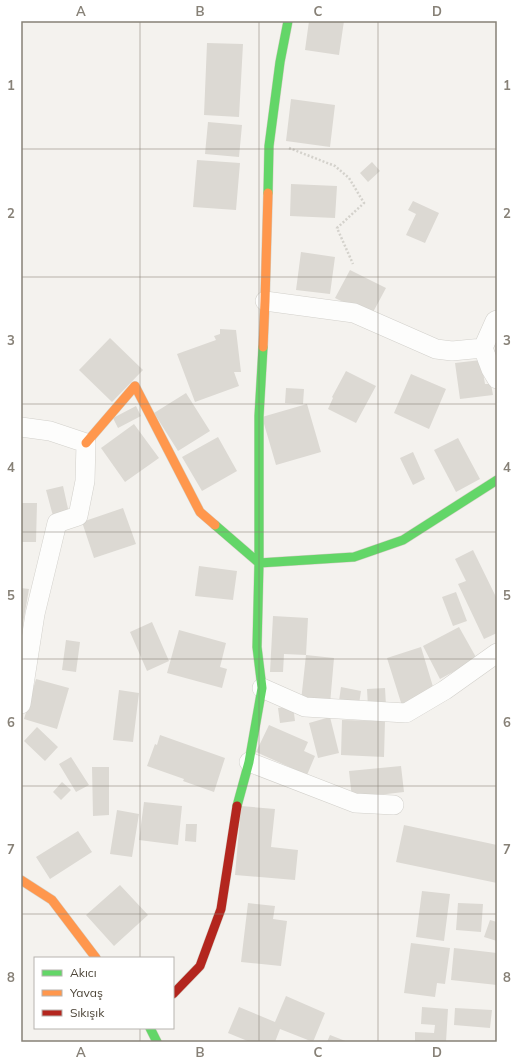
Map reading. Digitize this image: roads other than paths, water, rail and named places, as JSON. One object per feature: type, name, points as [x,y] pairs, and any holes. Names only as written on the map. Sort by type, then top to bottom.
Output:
[{"type":"street","points":[[174,993],[200,966],[221,909],[237,803],[250,762],[262,688],[257,647],[259,562],[259,416],[265,301],[268,146],[280,62],[288,21]]},
{"type":"street","points":[[265,301],[354,313],[436,349],[452,351],[483,348]]},
{"type":"street","points":[[497,320],[495,321],[483,348],[491,369],[497,379]]},
{"type":"street","points":[[21,704],[35,614],[57,523],[78,516],[85,481],[86,443],[135,386],[200,512],[259,562],[354,557],[403,540],[497,480]]},
{"type":"street","points":[[21,427],[50,431],[86,443]]},
{"type":"street","points":[[262,688],[306,707],[406,713],[445,690],[497,653]]},
{"type":"street","points":[[250,762],[355,803],[394,805]]},
{"type":"street","points":[[21,880],[52,900],[95,957]]},
{"type":"street","points":[[150,1029],[157,1042]]}]
